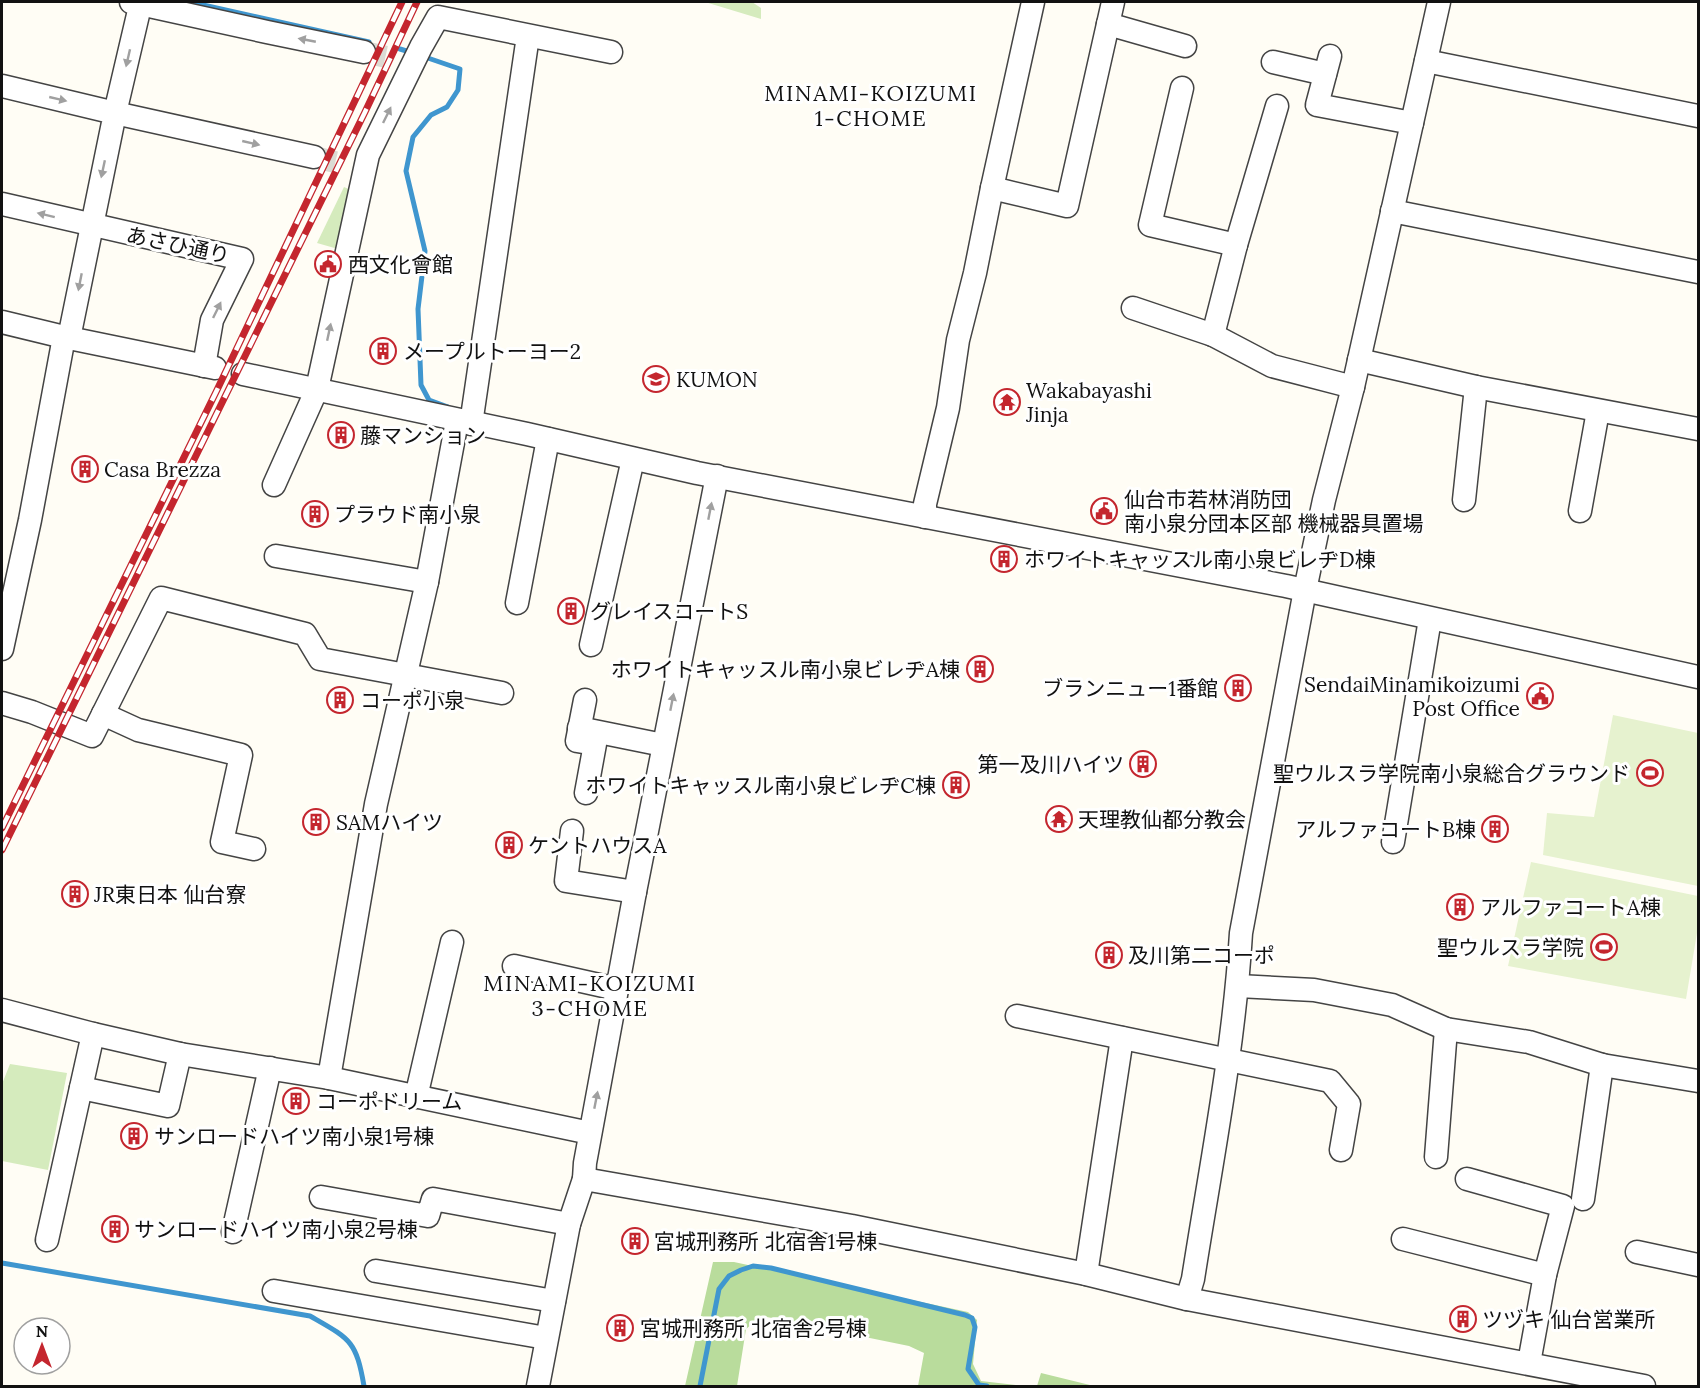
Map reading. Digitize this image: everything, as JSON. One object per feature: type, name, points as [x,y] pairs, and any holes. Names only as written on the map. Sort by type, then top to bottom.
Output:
[{"type":"street","points":[[2,649],[11,562],[67,338],[137,2],[364,52]]},
{"type":"street","points":[[925,517],[925,504],[948,408],[958,340],[975,273],[1034,2]]},
{"type":"street","points":[[992,188],[1067,206],[1113,2]]},
{"type":"street","points":[[1187,1299],[1193,1279],[1238,986],[1241,933],[1305,590],[1324,500],[1353,387],[1438,2]]},
{"type":"street","points":[[273,485],[317,389],[353,166],[368,155],[411,57],[438,17],[612,52]]},
{"type":"street","points":[[1108,24],[1185,46]]},
{"type":"street","points":[[329,1078],[376,804],[464,422],[528,36]]},
{"type":"street","points":[[1426,61],[1698,116]]},
{"type":"street","points":[[1273,62],[1328,65],[1317,105],[1412,123]]},
{"type":"street","points":[[2,86],[314,158]]},
{"type":"street","points":[[1182,88],[1150,225],[1236,245]]},
{"type":"street","points":[[1213,335],[1276,106]]},
{"type":"street","name":"あさひ通り","points":[[2,204],[242,259],[212,320],[210,367],[67,338]]},
{"type":"street","points":[[1392,211],[1698,272]]},
{"type":"street","points":[[1133,308],[1213,335],[1272,366],[1353,387]]},
{"type":"street","points":[[2,322],[67,338]]},
{"type":"street","points":[[1359,360],[1476,387],[1698,429]]},
{"type":"street","points":[[243,374],[633,459],[1305,590],[1698,677]]},
{"type":"street","points":[[1464,500],[1476,387]]},
{"type":"street","points":[[1580,511],[1598,411]]},
{"type":"street","points":[[517,603],[548,439]]},
{"type":"street","points":[[591,645],[633,459]]},
{"type":"street","points":[[538,1386],[569,1224],[584,1179],[590,1133],[635,892],[717,476]]},
{"type":"street","points":[[276,556],[427,582]]},
{"type":"street","points":[[2,703],[32,712],[92,736],[161,598],[305,634],[320,659],[502,693]]},
{"type":"street","points":[[1393,842],[1430,619]]},
{"type":"street","points":[[585,700],[577,741],[595,744],[586,793]]},
{"type":"street","points":[[103,714],[138,730],[241,755],[222,842],[254,849]]},
{"type":"street","points":[[579,728],[663,745]]},
{"type":"street","points":[[572,831],[566,880],[635,892]]},
{"type":"street","points":[[416,1097],[452,942]]},
{"type":"street","points":[[514,966],[617,989]]},
{"type":"street","points":[[1238,986],[1314,990],[1392,1005],[1446,1029],[1529,1042],[1602,1065],[1698,1081]]},
{"type":"street","points":[[2,1010],[180,1054],[329,1078],[590,1133]]},
{"type":"street","points":[[1017,1016],[1330,1081],[1349,1104],[1341,1150]]},
{"type":"street","points":[[1436,1157],[1446,1029]]},
{"type":"street","points":[[48,1240],[93,1034]]},
{"type":"street","points":[[1086,1274],[1122,1038]]},
{"type":"street","points":[[81,1088],[168,1106],[180,1054]]},
{"type":"street","points":[[1583,1199],[1602,1065]]},
{"type":"street","points":[[233,1232],[270,1068]]},
{"type":"street","points":[[584,1179],[852,1226],[1086,1274],[1187,1299],[1644,1386]]},
{"type":"street","points":[[1467,1179],[1563,1206],[1545,1275],[1529,1363]]},
{"type":"street","points":[[321,1197],[428,1216],[433,1199],[569,1224]]},
{"type":"street","points":[[1403,1239],[1545,1275]]},
{"type":"street","points":[[1637,1252],[1698,1265]]},
{"type":"street","points":[[376,1271],[554,1301]]},
{"type":"street","points":[[274,1291],[546,1338]]},
{"type":"green space","points":[[705,2],[752,2],[761,8],[761,19]]},
{"type":"green space","points":[[344,187],[351,190],[338,249],[317,243]]},
{"type":"green space","name":"聖ウルスラ学院南小泉総合グラウンド","points":[[1613,715],[1698,733],[1698,886],[1543,855],[1547,813],[1594,817]]},
{"type":"green space","name":"聖ウルスラ学院","points":[[1531,862],[1698,896],[1698,927],[1686,999],[1508,966]]},
{"type":"green space","points":[[10,1064],[67,1073],[48,1170],[2,1161],[2,1084]]},
{"type":"green space","points":[[713,1262],[734,1262],[968,1312],[977,1320],[973,1364],[981,1381],[1025,1386],[918,1386],[924,1353],[909,1346],[762,1316],[746,1329],[737,1386],[685,1386]]},
{"type":"green space","points":[[1041,1373],[1094,1386],[1037,1386]]},
{"type":"waterway","points":[[190,2],[369,42]]},
{"type":"waterway","points":[[400,49],[413,53]]},
{"type":"waterway","points":[[422,56],[460,69],[458,90],[447,107],[431,115],[413,137],[406,171],[425,251],[418,309],[421,385],[429,400],[448,407]]},
{"type":"waterway","points":[[2,1263],[310,1316],[349,1342],[358,1359],[364,1386]]},
{"type":"waterway","points":[[700,1386],[719,1289],[729,1276],[753,1266],[771,1268],[972,1318],[975,1327],[968,1369],[979,1385],[987,1386]]},
{"type":"tunnel","points":[[364,52],[395,59]]},
{"type":"tunnel","points":[[314,157],[343,164]]},
{"type":"railway","points":[[2,828],[217,390],[402,2]]},
{"type":"railway","points":[[2,850],[417,2]]},
{"type":"place","name":"西文化會館","points":[[328,264]]},
{"type":"place","name":"メープルトーヨー2","points":[[383,351]]},
{"type":"place","name":"KUMON","points":[[656,379]]},
{"type":"place","name":"Wakabayashi Jinja","points":[[1007,402]]},
{"type":"place","name":"藤マンション","points":[[341,435]]},
{"type":"place","name":"Casa Brezza","points":[[85,469]]},
{"type":"place","name":"仙台市若林消防団 南小泉分団本区部 機械器具置場","points":[[1104,511]]},
{"type":"place","name":"プラウド南小泉","points":[[315,514]]},
{"type":"place","name":"ホワイトキャッスル南小泉ビレヂD棟","points":[[1004,559]]},
{"type":"place","name":"グレイスコートS","points":[[571,611]]},
{"type":"place","name":"ホワイトキャッスル南小泉ビレヂA棟","points":[[980,669]]},
{"type":"place","name":"ブランニュー1番館","points":[[1238,688]]},
{"type":"place","name":"SendaiMinamikoizumi Post Office","points":[[1540,696]]},
{"type":"place","name":"コーポ小泉","points":[[340,700]]},
{"type":"place","name":"第一及川ハイツ","points":[[1143,764]]},
{"type":"place","name":"聖ウルスラ学院南小泉総合グラウンド","points":[[1650,773]]},
{"type":"place","name":"ホワイトキャッスル南小泉ビレヂC棟","points":[[956,785]]},
{"type":"place","name":"天理教仙都分教会","points":[[1059,819]]},
{"type":"place","name":"SAMハイツ","points":[[316,822]]},
{"type":"place","name":"アルファコートB棟","points":[[1495,829]]},
{"type":"place","name":"ケントハウスA","points":[[509,845]]},
{"type":"place","name":"JR東日本 仙台寮","points":[[75,894]]},
{"type":"place","name":"アルファコートA棟","points":[[1460,907]]},
{"type":"place","name":"聖ウルスラ学院","points":[[1604,947]]},
{"type":"place","name":"及川第二コーポ","points":[[1109,955]]},
{"type":"place","name":"コーポドリーム","points":[[296,1101]]},
{"type":"place","name":"サンロードハイツ南小泉1号棟","points":[[134,1136]]},
{"type":"place","name":"サンロードハイツ南小泉2号棟","points":[[115,1229]]},
{"type":"place","name":"宮城刑務所 北宿舎1号棟","points":[[635,1241]]},
{"type":"place","name":"ツヅキ 仙台営業所","points":[[1463,1319]]},
{"type":"place","name":"宮城刑務所 北宿舎2号棟","points":[[620,1328]]},
{"type":"district","name":"MINAMI-KOIZUMI 1-CHOME","points":[[871,106]]},
{"type":"district","name":"MINAMI-KOIZUMI 3-CHOME","points":[[590,996]]}]
